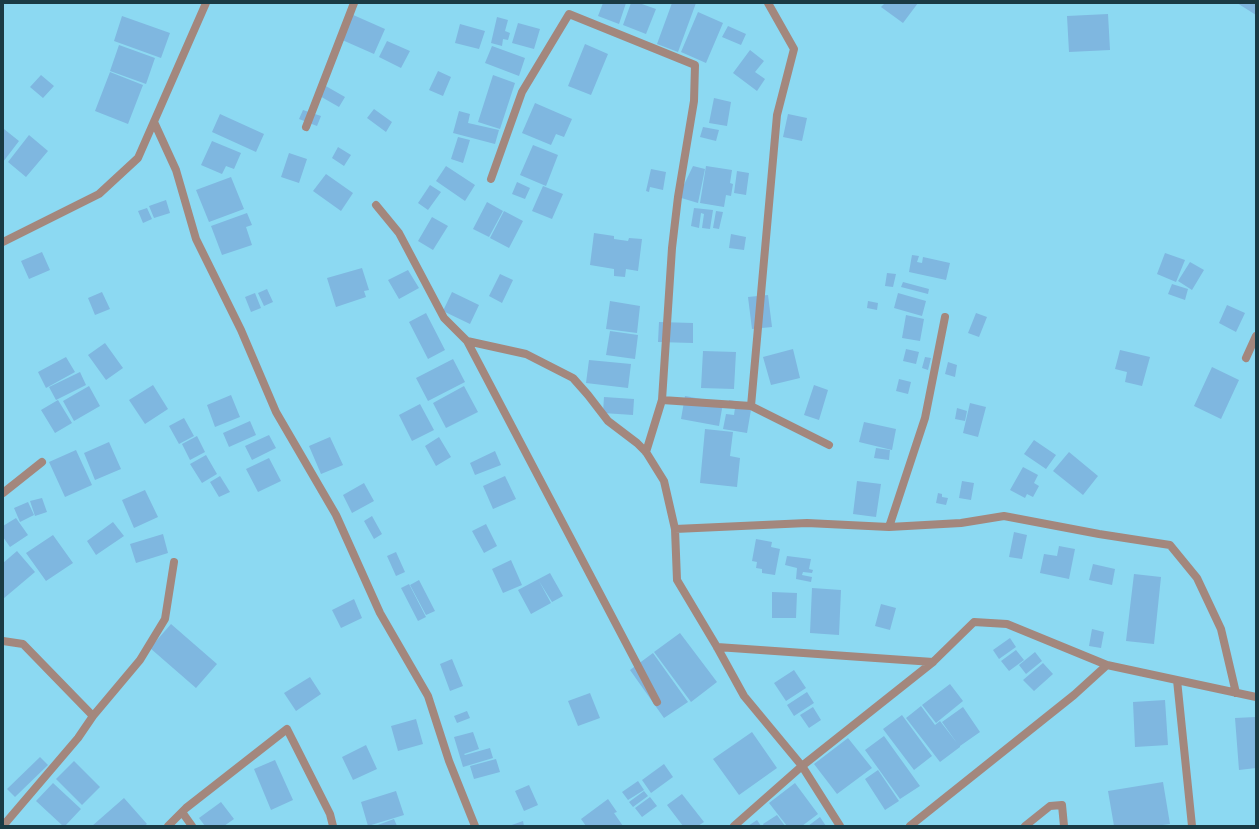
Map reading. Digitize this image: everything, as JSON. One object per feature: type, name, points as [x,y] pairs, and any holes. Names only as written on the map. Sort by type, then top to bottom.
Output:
[{"type":"street","points":[[3,242],[99,194],[138,158],[206,3]]},
{"type":"street","points":[[306,127],[354,3]]},
{"type":"street","points":[[751,406],[777,115],[794,49],[768,3]]},
{"type":"street","points":[[491,180],[522,92],[569,14],[695,65],[694,101],[678,197],[674,234],[662,400],[646,452]]},
{"type":"street","points":[[154,122],[176,170],[196,239],[241,330],[276,412],[336,515],[380,613],[428,696],[449,761],[475,826]]},
{"type":"street","points":[[376,205],[399,233],[444,318],[467,341],[657,702]]},
{"type":"street","points":[[889,527],[925,418],[945,317]]},
{"type":"street","points":[[1246,358],[1256,336]]},
{"type":"street","points":[[467,341],[526,354],[572,378],[588,395],[608,421],[637,443],[646,452],[664,481],[675,529],[677,580],[744,696],[802,766],[840,826]]},
{"type":"street","points":[[662,400],[751,406],[829,444]]},
{"type":"street","points":[[3,493],[42,462]]},
{"type":"street","points":[[675,529],[807,523],[889,527],[961,524],[1004,516],[1099,534],[1170,545],[1197,578],[1221,629],[1236,693]]},
{"type":"street","points":[[3,826],[78,738],[93,716],[140,660],[165,619],[174,562]]},
{"type":"street","points":[[734,826],[802,766],[933,662],[974,622],[1007,624],[1107,665],[1256,697]]},
{"type":"street","points":[[3,641],[23,644],[93,716]]},
{"type":"street","points":[[717,647],[933,662]]},
{"type":"street","points":[[910,826],[1062,704],[1107,665]]},
{"type":"street","points":[[1177,680],[1192,826]]},
{"type":"street","points":[[168,826],[182,812],[287,730],[330,814],[333,826]]},
{"type":"street","points":[[1025,826],[1050,806],[1062,805],[1064,826]]},
{"type":"street","points":[[182,812],[192,826]]},
{"type":"building","points":[[603,3],[626,3],[619,24],[598,16]]},
{"type":"building","points":[[631,3],[639,3],[656,9],[646,34],[623,25]]},
{"type":"building","points":[[672,3],[696,3],[678,52],[657,44]]},
{"type":"building","points":[[885,3],[918,3],[903,23],[881,7]]},
{"type":"building","points":[[1237,3],[1256,3],[1256,15]]},
{"type":"building","points":[[698,12],[723,23],[706,63],[681,52]]},
{"type":"building","points":[[351,14],[385,29],[374,54],[340,39]]},
{"type":"building","points":[[1108,14],[1110,50],[1069,52],[1067,16]]},
{"type":"building","points":[[122,16],[170,33],[161,58],[114,41]]},
{"type":"building","points":[[497,17],[508,20],[505,31],[510,33],[508,40],[503,39],[502,46],[491,43]]},
{"type":"building","points":[[518,23],[540,29],[534,49],[512,43]]},
{"type":"building","points":[[460,24],[485,31],[479,49],[455,43]]},
{"type":"building","points":[[728,26],[746,34],[741,45],[722,37]]},
{"type":"building","points":[[387,41],[410,51],[401,68],[379,57]]},
{"type":"building","points":[[585,44],[608,54],[591,95],[568,86]]},
{"type":"building","points":[[119,45],[155,58],[146,84],[110,71]]},
{"type":"building","points":[[492,46],[525,58],[519,76],[485,63]]},
{"type":"building","points":[[750,50],[764,61],[755,72],[765,79],[757,91],[733,73]]},
{"type":"building","points":[[438,71],[451,77],[443,96],[429,90]]},
{"type":"building","points":[[110,72],[143,85],[128,124],[95,111]]},
{"type":"building","points":[[41,75],[54,86],[43,98],[30,87]]},
{"type":"building","points":[[493,75],[515,83],[500,129],[478,122]]},
{"type":"building","points":[[324,85],[345,97],[339,107],[318,95]]},
{"type":"building","points":[[714,98],[731,102],[727,126],[709,123]]},
{"type":"building","points":[[535,103],[572,119],[564,137],[556,134],[551,145],[522,133]]},
{"type":"building","points":[[374,109],[392,122],[386,132],[367,118]]},
{"type":"building","points":[[303,110],[321,116],[317,126],[299,119]]},
{"type":"building","points":[[459,111],[470,114],[468,123],[499,130],[495,144],[453,133]]},
{"type":"building","points":[[220,114],[264,134],[256,152],[212,132]]},
{"type":"building","points":[[788,114],[807,118],[802,141],[783,137]]},
{"type":"building","points":[[703,127],[719,130],[716,141],[700,137]]},
{"type":"building","points":[[4,129],[19,141],[3,162],[3,131]]},
{"type":"building","points":[[29,135],[48,151],[26,177],[8,162]]},
{"type":"building","points":[[458,137],[470,140],[463,163],[451,159]]},
{"type":"building","points":[[212,141],[241,153],[234,169],[226,166],[222,174],[201,165]]},
{"type":"building","points":[[533,145],[558,155],[546,186],[520,175]]},
{"type":"building","points":[[338,147],[351,155],[344,166],[332,158]]},
{"type":"building","points":[[289,153],[307,159],[299,183],[281,177]]},
{"type":"building","points":[[446,166],[475,185],[465,201],[436,181]]},
{"type":"building","points":[[693,166],[705,169],[698,203],[678,197]]},
{"type":"building","points":[[706,166],[732,170],[730,183],[733,184],[731,196],[726,195],[724,207],[700,203]]},
{"type":"building","points":[[651,169],[666,172],[663,190],[650,187],[649,192],[646,191]]},
{"type":"building","points":[[737,171],[749,173],[746,195],[734,193]]},
{"type":"building","points":[[326,174],[353,193],[341,211],[313,191]]},
{"type":"building","points":[[231,177],[244,209],[209,222],[196,190]]},
{"type":"building","points":[[517,182],[530,188],[525,199],[512,194]]},
{"type":"building","points":[[430,185],[441,192],[428,210],[418,203]]},
{"type":"building","points":[[543,186],[563,194],[552,219],[532,211]]},
{"type":"building","points":[[166,200],[170,213],[154,218],[149,206]]},
{"type":"building","points":[[487,202],[503,211],[489,237],[473,229]]},
{"type":"building","points":[[147,208],[152,219],[143,223],[138,211]]},
{"type":"building","points":[[694,208],[713,210],[710,229],[702,228],[704,214],[701,213],[699,228],[691,226]]},
{"type":"building","points":[[504,211],[523,221],[509,248],[490,238]]},
{"type":"building","points":[[716,211],[723,212],[719,229],[713,228]]},
{"type":"building","points":[[247,213],[252,225],[246,227],[252,245],[222,255],[211,226]]},
{"type":"building","points":[[432,217],[448,226],[433,250],[418,241]]},
{"type":"building","points":[[594,233],[614,236],[614,239],[628,241],[629,238],[642,239],[638,271],[626,269],[625,277],[614,276],[614,269],[590,265]]},
{"type":"building","points":[[731,234],[746,237],[744,250],[729,248]]},
{"type":"building","points":[[42,252],[50,270],[29,279],[21,261]]},
{"type":"building","points":[[1165,253],[1185,260],[1176,282],[1157,274]]},
{"type":"building","points":[[912,255],[919,256],[917,262],[922,263],[923,257],[950,263],[946,280],[909,272]]},
{"type":"building","points":[[1190,262],[1204,270],[1192,290],[1178,281]]},
{"type":"building","points":[[362,268],[369,290],[364,291],[366,297],[336,307],[327,278]]},
{"type":"building","points":[[408,270],[419,288],[399,299],[388,280]]},
{"type":"building","points":[[887,273],[896,274],[893,287],[885,286]]},
{"type":"building","points":[[500,274],[513,280],[502,303],[489,296]]},
{"type":"building","points":[[903,282],[929,289],[928,294],[901,287]]},
{"type":"building","points":[[1172,284],[1188,289],[1185,300],[1168,294]]},
{"type":"building","points":[[267,289],[273,302],[264,306],[258,293]]},
{"type":"building","points":[[102,292],[110,309],[95,315],[88,298]]},
{"type":"building","points":[[452,292],[479,305],[470,324],[443,311]]},
{"type":"building","points":[[255,293],[261,308],[251,312],[245,297]]},
{"type":"building","points":[[898,293],[926,301],[922,316],[894,308]]},
{"type":"building","points":[[768,295],[772,327],[752,329],[748,297]]},
{"type":"building","points":[[610,301],[640,306],[637,333],[606,329]]},
{"type":"building","points":[[868,301],[878,303],[877,310],[867,308]]},
{"type":"building","points":[[1227,305],[1245,313],[1236,332],[1219,323]]},
{"type":"building","points":[[426,313],[445,350],[428,359],[409,322]]},
{"type":"building","points":[[976,313],[987,317],[979,337],[968,333]]},
{"type":"building","points":[[906,315],[924,319],[920,341],[902,338]]},
{"type":"building","points":[[659,322],[693,323],[693,343],[658,342]]},
{"type":"building","points":[[610,331],[638,335],[635,359],[606,355]]},
{"type":"building","points":[[105,343],[123,368],[106,380],[88,355]]},
{"type":"building","points":[[793,349],[800,378],[771,385],[763,357]]},
{"type":"building","points":[[906,349],[919,352],[916,364],[903,361]]},
{"type":"building","points":[[1120,350],[1150,357],[1142,386],[1125,382],[1127,372],[1115,369]]},
{"type":"building","points":[[703,351],[736,352],[734,389],[701,388]]},
{"type":"building","points":[[66,357],[75,372],[46,388],[38,372]]},
{"type":"building","points":[[925,357],[931,358],[928,370],[922,368]]},
{"type":"building","points":[[453,359],[465,382],[428,401],[416,378]]},
{"type":"building","points":[[589,360],[631,364],[628,388],[586,383]]},
{"type":"building","points":[[948,362],[957,365],[955,377],[945,374]]},
{"type":"building","points":[[1212,367],[1239,380],[1221,419],[1194,406]]},
{"type":"building","points":[[80,372],[86,385],[56,400],[49,387]]},
{"type":"building","points":[[899,379],[911,382],[908,394],[896,391]]},
{"type":"building","points":[[153,385],[168,409],[145,424],[129,400]]},
{"type":"building","points":[[814,385],[828,390],[819,420],[804,415]]},
{"type":"building","points":[[89,386],[100,406],[74,421],[63,401]]},
{"type":"building","points":[[464,386],[478,412],[446,428],[433,403]]},
{"type":"building","points":[[231,395],[240,417],[215,427],[207,405]]},
{"type":"building","points":[[685,396],[723,403],[719,426],[681,419]]},
{"type":"building","points":[[604,397],[634,399],[633,415],[603,413]]},
{"type":"building","points":[[58,400],[72,423],[55,433],[41,410]]},
{"type":"building","points":[[729,400],[752,404],[747,433],[723,429],[726,414],[734,415],[735,408],[727,407]]},
{"type":"building","points":[[970,403],[986,407],[978,437],[963,433]]},
{"type":"building","points":[[420,404],[434,430],[412,441],[399,415]]},
{"type":"building","points":[[957,408],[967,411],[965,421],[955,419]]},
{"type":"building","points":[[184,418],[194,436],[179,444],[169,426]]},
{"type":"building","points":[[250,421],[256,435],[229,447],[223,433]]},
{"type":"building","points":[[864,422],[896,429],[892,450],[859,442]]},
{"type":"building","points":[[705,429],[733,432],[730,456],[740,458],[737,487],[700,483]]},
{"type":"building","points":[[269,435],[276,448],[252,460],[245,446]]},
{"type":"building","points":[[197,436],[205,452],[190,460],[182,444]]},
{"type":"building","points":[[330,437],[343,465],[321,474],[309,446]]},
{"type":"building","points":[[439,437],[451,457],[436,466],[425,446]]},
{"type":"building","points":[[1034,440],[1056,455],[1046,469],[1024,454]]},
{"type":"building","points":[[109,442],[121,469],[95,480],[84,453]]},
{"type":"building","points":[[876,448],[890,450],[889,460],[874,458]]},
{"type":"building","points":[[76,450],[92,485],[65,497],[49,462]]},
{"type":"building","points":[[495,451],[501,465],[475,475],[470,463]]},
{"type":"building","points":[[1069,452],[1098,476],[1083,495],[1053,471]]},
{"type":"building","points":[[206,455],[217,474],[202,483],[190,464]]},
{"type":"building","points":[[269,458],[281,481],[258,492],[246,469]]},
{"type":"building","points":[[1023,467],[1038,475],[1034,483],[1039,486],[1033,497],[1027,494],[1025,498],[1010,490]]},
{"type":"building","points":[[220,476],[230,492],[219,497],[210,482]]},
{"type":"building","points":[[505,476],[516,499],[493,509],[483,486]]},
{"type":"building","points":[[857,481],[881,484],[876,517],[853,514]]},
{"type":"building","points":[[962,481],[974,483],[971,500],[959,498]]},
{"type":"building","points":[[364,483],[374,501],[352,513],[343,495]]},
{"type":"building","points":[[145,490],[158,517],[134,528],[122,500]]},
{"type":"building","points":[[938,493],[942,494],[942,497],[948,498],[946,505],[936,503]]},
{"type":"building","points":[[42,498],[47,512],[35,516],[30,501]]},
{"type":"building","points":[[28,502],[34,515],[20,522],[14,508]]},
{"type":"building","points":[[372,516],[382,534],[374,539],[364,521]]},
{"type":"building","points":[[16,518],[28,535],[10,547],[3,537],[3,526]]},
{"type":"building","points":[[113,522],[124,536],[96,555],[87,541]]},
{"type":"building","points":[[486,524],[497,546],[484,553],[472,531]]},
{"type":"building","points":[[1014,532],[1027,535],[1022,559],[1009,557]]},
{"type":"building","points":[[163,534],[168,553],[136,563],[130,544]]},
{"type":"building","points":[[53,535],[73,563],[46,581],[26,553]]},
{"type":"building","points":[[756,539],[772,542],[771,547],[780,549],[775,575],[762,573],[762,569],[756,568],[757,562],[752,561]]},
{"type":"building","points":[[1059,546],[1075,549],[1069,579],[1040,573],[1044,554],[1057,556]]},
{"type":"building","points":[[17,551],[35,572],[3,599],[3,563]]},
{"type":"building","points":[[396,552],[405,572],[396,576],[387,556]]},
{"type":"building","points":[[787,556],[811,559],[809,569],[813,570],[812,573],[803,572],[802,575],[812,577],[811,582],[796,579],[797,568],[785,565]]},
{"type":"building","points":[[511,560],[522,585],[503,593],[492,569]]},
{"type":"building","points":[[1093,564],[1115,569],[1112,585],[1089,580]]},
{"type":"building","points":[[550,573],[563,596],[552,602],[539,581],[551,603],[531,614],[518,590]]},
{"type":"building","points":[[1134,574],[1161,577],[1154,644],[1126,641]]},
{"type":"building","points":[[419,580],[435,611],[426,615],[410,585]]},
{"type":"building","points":[[409,584],[426,617],[418,621],[401,588]]},
{"type":"building","points":[[812,588],[841,590],[839,635],[810,633]]},
{"type":"building","points":[[772,592],[797,593],[796,618],[772,618]]},
{"type":"building","points":[[354,599],[362,618],[341,628],[332,610]]},
{"type":"building","points":[[881,604],[896,608],[890,630],[875,626]]},
{"type":"building","points":[[171,624],[217,664],[196,688],[150,648]]},
{"type":"building","points":[[1092,629],[1104,632],[1101,648],[1089,646]]},
{"type":"building","points":[[680,633],[717,682],[691,702],[654,652]]},
{"type":"building","points":[[1010,638],[1016,647],[999,659],[993,650]]},
{"type":"building","points":[[1016,650],[1024,660],[1009,671],[1001,661]]},
{"type":"building","points":[[1035,652],[1042,661],[1026,674],[1019,665]]},
{"type":"building","points":[[653,653],[688,702],[664,718],[630,670]]},
{"type":"building","points":[[452,659],[463,686],[450,691],[440,664]]},
{"type":"building","points":[[1043,663],[1053,674],[1034,691],[1023,680]]},
{"type":"building","points":[[794,670],[806,688],[786,701],[774,683]]},
{"type":"building","points":[[310,677],[321,694],[296,711],[284,693]]},
{"type":"building","points":[[950,684],[963,701],[936,723],[922,705]]},
{"type":"building","points":[[807,692],[814,703],[794,716],[787,705]]},
{"type":"building","points":[[590,693],[600,718],[578,726],[568,701]]},
{"type":"building","points":[[1165,700],[1168,745],[1135,747],[1133,702]]},
{"type":"building","points":[[921,706],[935,725],[940,721],[957,743],[942,722],[963,707],[980,732],[940,762],[906,718]]},
{"type":"building","points":[[813,707],[821,720],[809,728],[800,715]]},
{"type":"building","points":[[467,711],[470,718],[457,723],[454,716]]},
{"type":"building","points":[[902,715],[932,756],[914,770],[883,729]]},
{"type":"building","points":[[1256,717],[1256,768],[1239,770],[1235,718]]},
{"type":"building","points":[[416,719],[423,744],[398,751],[391,726]]},
{"type":"building","points":[[473,732],[479,749],[464,754],[490,748],[493,758],[463,767],[454,737]]},
{"type":"building","points":[[752,732],[777,768],[739,795],[713,759]]},
{"type":"building","points":[[884,736],[920,786],[900,799],[865,750]]},
{"type":"building","points":[[848,738],[872,768],[837,794],[814,764]]},
{"type":"building","points":[[366,745],[377,769],[353,780],[342,757]]},
{"type":"building","points":[[40,757],[48,765],[15,797],[7,789]]},
{"type":"building","points":[[496,759],[500,772],[474,779],[470,766]]},
{"type":"building","points":[[275,760],[293,800],[271,810],[254,769]]},
{"type":"building","points":[[74,761],[100,787],[82,805],[56,779]]},
{"type":"building","points":[[664,764],[673,777],[651,793],[642,780]]},
{"type":"building","points":[[878,770],[899,801],[885,810],[865,779]]},
{"type":"building","points":[[638,781],[644,790],[628,800],[622,792]]},
{"type":"building","points":[[1163,782],[1170,824],[1155,826],[1114,826],[1108,791]]},
{"type":"building","points":[[53,783],[81,809],[65,826],[63,826],[36,801]]},
{"type":"building","points":[[795,783],[818,814],[802,826],[787,826],[769,803]]},
{"type":"building","points":[[529,785],[538,805],[524,811],[515,791]]},
{"type":"building","points":[[396,791],[404,815],[368,826],[361,802]]},
{"type":"building","points":[[644,791],[648,796],[633,807],[629,802]]},
{"type":"building","points":[[682,794],[704,822],[698,826],[683,826],[667,805]]},
{"type":"building","points":[[650,797],[657,806],[642,817],[635,808]]},
{"type":"building","points":[[124,798],[147,824],[144,826],[92,826]]},
{"type":"building","points":[[608,799],[617,812],[614,813],[623,826],[586,826],[581,819]]},
{"type":"building","points":[[221,802],[234,819],[224,826],[205,826],[199,818]]},
{"type":"building","points":[[777,815],[785,826],[764,826],[763,824]]},
{"type":"building","points":[[820,817],[826,826],[808,826]]},
{"type":"building","points":[[394,819],[397,826],[375,826]]},
{"type":"building","points":[[757,820],[761,826],[748,826]]},
{"type":"building","points":[[523,821],[524,826],[509,826]]}]
